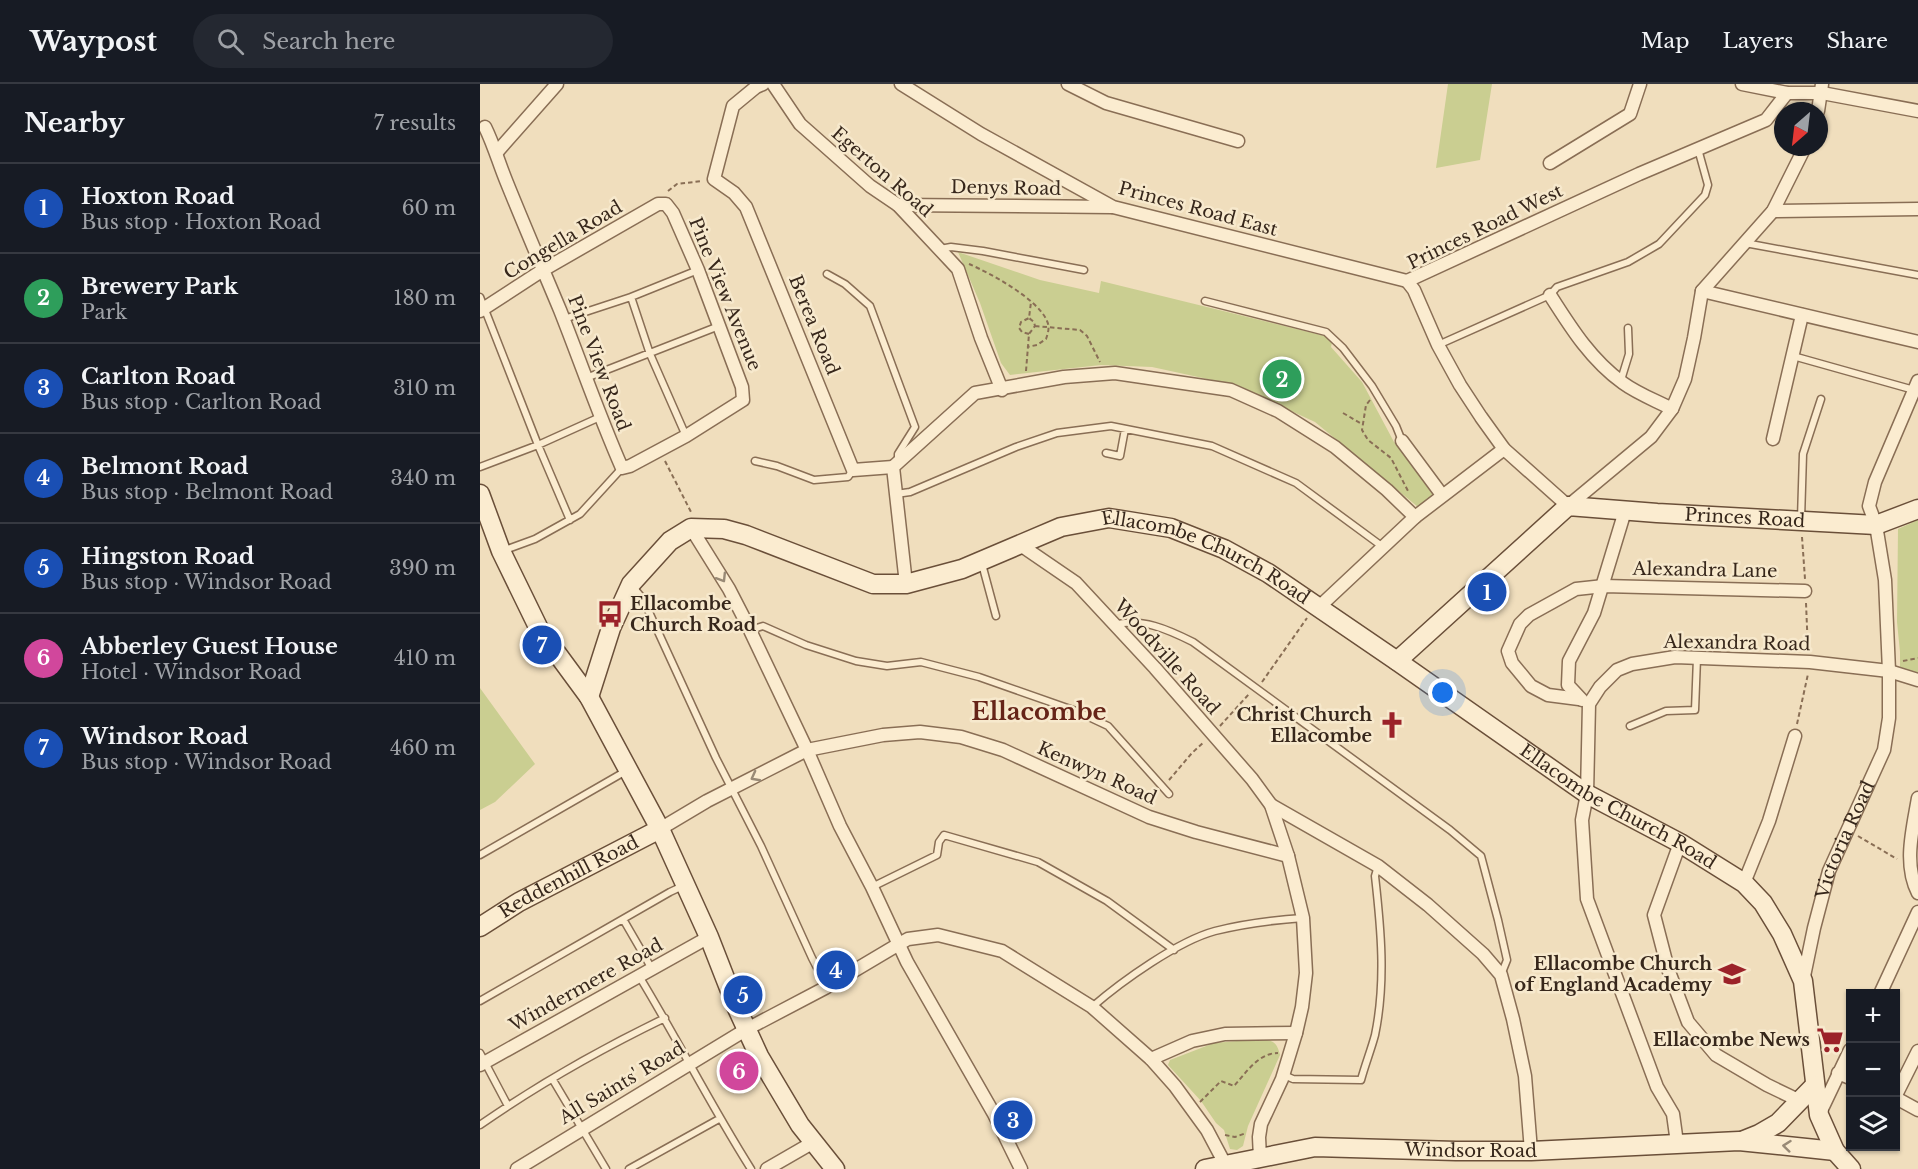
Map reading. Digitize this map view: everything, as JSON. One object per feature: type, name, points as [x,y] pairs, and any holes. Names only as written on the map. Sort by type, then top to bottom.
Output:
[{"type":"street","points":[[497,152],[557,84]]},
{"type":"street","points":[[715,174],[733,106],[763,84]]},
{"type":"street","name":"Egerton Road","points":[[773,84],[800,124],[870,186],[898,205],[958,269],[981,338],[1002,390]]},
{"type":"street","name":"Princes Road East","points":[[901,84],[981,134],[1113,207],[1407,281]]},
{"type":"street","points":[[1068,84],[1106,103],[1238,141]]},
{"type":"street","points":[[1550,163],[1630,114],[1640,84]]},
{"type":"street","points":[[1742,84],[1787,93],[1822,88],[1918,111]]},
{"type":"street","name":"Princes Road West","points":[[1568,506],[1504,449],[1460,385],[1438,345],[1414,290],[1407,281],[1639,174],[1766,120],[1787,93]]},
{"type":"street","name":"Pine View Road","points":[[485,127],[497,152],[507,183],[622,468]]},
{"type":"street","points":[[1397,661],[1568,506],[1652,437],[1672,409],[1685,378],[1702,291],[1773,211],[1800,156]]},
{"type":"street","name":"Berea Road","points":[[715,174],[746,207],[853,470]]},
{"type":"street","name":"Congella Road","points":[[482,306],[658,204],[666,204]]},
{"type":"street","name":"Pine View Avenue","points":[[666,204],[673,213],[698,270],[742,387],[743,400],[686,436]]},
{"type":"street","name":"Denys Road","points":[[898,205],[1113,207]]},
{"type":"street","points":[[1773,211],[1918,209]]},
{"type":"street","points":[[1702,291],[1918,342]]},
{"type":"street","points":[[1550,295],[1578,340],[1620,380],[1672,409]]},
{"type":"street","points":[[1773,439],[1802,315]]},
{"type":"street","points":[[853,470],[896,465],[975,393],[1002,390],[1064,377],[1115,373],[1231,390],[1278,411],[1335,447],[1417,516]]},
{"type":"street","name":"Victoria Road","points":[[1851,1169],[1835,1151],[1820,1115],[1803,981],[1829,871],[1884,750],[1889,718],[1885,580],[1876,525],[1869,506],[1875,482],[1917,387]]},
{"type":"street","points":[[622,468],[686,436]]},
{"type":"street","points":[[1402,441],[1442,495]]},
{"type":"street","points":[[1317,608],[1417,516],[1504,449]]},
{"type":"street","points":[[896,465],[896,494],[906,584]]},
{"type":"street","points":[[480,494],[501,551],[539,629],[589,697],[660,829],[709,936],[736,1006],[759,1056],[812,1143],[835,1169]]},
{"type":"street","name":"Princes Road","points":[[1568,506],[1876,525],[1917,507]]},
{"type":"street","points":[[1625,511],[1594,613],[1569,661],[1569,685],[1584,701],[1587,794],[1582,820],[1587,899],[1657,1087],[1672,1114],[1677,1143]]},
{"type":"street","name":"Ellacombe Church Road","points":[[695,528],[724,529],[746,535],[873,584],[906,584],[962,569],[1061,527],[1109,518],[1172,528],[1224,549],[1268,573],[1587,794],[1680,843],[1744,883],[1763,903],[1782,934],[1803,981]]},
{"type":"street","points":[[589,697],[608,637],[631,584],[670,542],[695,528],[750,630],[840,826],[899,944],[994,1114],[1021,1169]]},
{"type":"street","name":"Woodville Road","points":[[1019,544],[1076,583],[1252,779],[1271,805],[1288,856],[1303,918],[1306,973],[1296,1033],[1283,1075],[1260,1130],[1260,1158]]},
{"type":"street","name":"Alexandra Lane","points":[[1584,701],[1548,694],[1531,686],[1512,663],[1508,651],[1520,624],[1529,615],[1576,589],[1604,586],[1805,591]]},
{"type":"street","name":"Alexandra Road","points":[[1584,701],[1617,670],[1632,664],[1675,657],[1810,662],[1889,671],[1918,680]]},
{"type":"street","name":"Kenwyn Road","points":[[660,829],[807,750],[883,735],[920,732],[961,737],[1014,755],[1149,817],[1288,856]]},
{"type":"street","points":[[1744,883],[1769,821],[1795,736]]},
{"type":"street","points":[[1918,798],[1910,847],[1918,893]]},
{"type":"street","points":[[1271,805],[1378,866],[1428,904],[1483,954],[1501,975],[1525,1076],[1531,1150]]},
{"type":"street","name":"Reddenhill Road","points":[[480,927],[519,902],[660,829]]},
{"type":"street","points":[[1680,843],[1654,915],[1668,969],[1688,1022],[1716,1055],[1798,1100]]},
{"type":"street","points":[[1882,989],[1918,912]]},
{"type":"street","name":"All Saints' Road","points":[[517,1169],[747,1029],[827,987],[899,944],[908,939],[938,935],[1002,951],[1092,1007],[1151,1059],[1191,1108],[1209,1134],[1225,1164]]},
{"type":"street","name":"Windermere Road","points":[[482,1060],[709,936]]},
{"type":"street","points":[[1151,1059],[1191,1041],[1225,1034],[1296,1033]]},
{"type":"street","points":[[1900,1089],[1918,1051]]},
{"type":"street","points":[[1820,1115],[1846,1058]]},
{"type":"street","points":[[1838,1072],[1846,1076]]},
{"type":"street","name":"Windsor Road","points":[[1739,1141],[1759,1134],[1778,1123],[1815,1085]]},
{"type":"street","points":[[1900,1099],[1918,1110]]},
{"type":"street","name":"Windsor Road","points":[[1205,1169],[1315,1147],[1456,1151],[1531,1150],[1739,1141],[1835,1151]]},
{"type":"street","points":[[767,1169],[812,1143]]},
{"type":"lane","points":[[1438,345],[1550,295],[1557,287],[1628,262],[1659,244],[1705,195],[1708,185],[1698,149]]},
{"type":"lane","points":[[1744,243],[1918,275]]},
{"type":"lane","points":[[939,249],[951,247],[983,251],[1084,270]]},
{"type":"lane","points":[[563,319],[631,297],[698,270]]},
{"type":"lane","points":[[827,274],[845,284],[870,306],[905,399],[915,427],[898,454],[896,465]]},
{"type":"lane","points":[[631,297],[650,354],[686,436]]},
{"type":"lane","points":[[1205,301],[1326,332],[1343,348],[1376,392],[1402,441]]},
{"type":"lane","points":[[482,306],[570,519]]},
{"type":"lane","points":[[586,378],[719,326]]},
{"type":"lane","points":[[1620,380],[1629,354],[1628,328]]},
{"type":"lane","points":[[1792,356],[1917,387]]},
{"type":"lane","points":[[1801,520],[1803,454],[1821,399]]},
{"type":"lane","points":[[480,467],[538,445],[600,417]]},
{"type":"lane","points":[[896,494],[910,492],[1016,447],[1057,434],[1111,426],[1212,446],[1296,483],[1384,547]]},
{"type":"lane","points":[[1106,453],[1120,456],[1125,429]]},
{"type":"lane","points":[[755,461],[777,466],[814,480],[848,477],[853,470]]},
{"type":"lane","points":[[501,551],[534,539],[579,514],[622,468]]},
{"type":"lane","points":[[981,561],[996,616]]},
{"type":"lane","points":[[631,584],[643,599],[716,758],[827,987]]},
{"type":"lane","points":[[1114,625],[1127,621],[1150,625],[1176,633],[1193,642],[1450,830],[1481,856],[1507,960],[1501,975]]},
{"type":"lane","points":[[750,630],[763,626],[806,645],[856,661],[887,666],[921,662],[979,677],[1076,711],[1108,726],[1169,794]]},
{"type":"lane","points":[[1630,726],[1666,711],[1695,710],[1697,658]]},
{"type":"lane","points":[[480,855],[629,769]]},
{"type":"lane","points":[[872,887],[937,855],[939,842],[944,835],[1038,862],[1107,901],[1174,950]]},
{"type":"lane","points":[[1283,1075],[1293,1079],[1361,1080],[1375,1035],[1381,982],[1383,941],[1375,876],[1378,866]]},
{"type":"lane","points":[[480,1001],[685,885]]},
{"type":"lane","points":[[1092,1007],[1131,977],[1187,942],[1214,932],[1281,919],[1303,918]]},
{"type":"lane","points":[[623,919],[652,969]]},
{"type":"lane","points":[[639,976],[665,1018],[719,1119],[751,1169]]},
{"type":"lane","points":[[480,1125],[595,1055],[665,1018]]},
{"type":"lane","points":[[482,1060],[508,1106]]},
{"type":"lane","points":[[554,1080],[606,1169]]},
{"type":"lane","points":[[628,1169],[719,1119]]},
{"type":"path","points":[[676,184],[715,174]]},
{"type":"path","points":[[950,260],[970,264],[1001,281],[1031,302],[1047,320],[1049,327],[1046,339],[1037,345],[1027,347]]},
{"type":"path","points":[[1029,318],[1031,302]]},
{"type":"path","points":[[1029,318],[1034,321],[1035,326]]},
{"type":"path","points":[[1029,318],[1021,322],[1019,328],[1022,332],[1029,334]]},
{"type":"path","points":[[1035,326],[1080,330],[1087,336],[1103,374]]},
{"type":"path","points":[[1026,385],[1027,347],[1029,334],[1035,326]]},
{"type":"path","points":[[1376,392],[1366,405],[1362,430],[1368,440],[1391,458],[1417,516]]},
{"type":"path","points":[[1343,413],[1362,424]]},
{"type":"path","points":[[660,450],[695,528]]},
{"type":"path","points":[[1163,789],[1192,753],[1256,688],[1317,608]]},
{"type":"path","points":[[1795,736],[1810,662]]},
{"type":"path","points":[[1848,831],[1912,868]]},
{"type":"path","points":[[1191,1108],[1202,1101],[1221,1081],[1234,1086],[1258,1060],[1270,1053],[1290,1053]]},
{"type":"path","points":[[1209,1134],[1235,1137],[1260,1130]]},
{"type":"green space","points":[[1448,84],[1492,84],[1480,160],[1436,168]]},
{"type":"green space","points":[[958,252],[1040,280],[1099,293],[1101,281],[1333,338],[1331,347],[1362,382],[1394,442],[1433,495],[1418,507],[1315,422],[1235,385],[1152,367],[1101,365],[1010,375],[1001,363],[980,303]]},
{"type":"green space","points":[[1918,520],[1918,676],[1900,672],[1897,622],[1898,529]]},
{"type":"green space","points":[[480,688],[535,764],[495,802],[480,810]]},
{"type":"green space","points":[[1259,1039],[1274,1042],[1280,1055],[1248,1126],[1243,1146],[1237,1150],[1230,1149],[1224,1130],[1168,1065],[1170,1060],[1214,1043]]},
{"type":"place","name":"Brewery Park","points":[[1282,379]]},
{"type":"place","name":"Hoxton Road","points":[[1487,592]]},
{"type":"place","name":"Ellacombe Church Road","points":[[610,614]]},
{"type":"place","name":"Windsor Road","points":[[542,645]]},
{"type":"place","name":"Christ Church Ellacombe","points":[[1392,725]]},
{"type":"place","name":"Belmont Road","points":[[836,970]]},
{"type":"place","name":"Ellacombe Church of England Academy","points":[[1732,974]]},
{"type":"place","name":"Hingston Road","points":[[743,995]]},
{"type":"place","name":"Ellacombe News","points":[[1830,1040]]},
{"type":"place","name":"Abberley Guest House","points":[[739,1071]]},
{"type":"place","name":"Carlton Road","points":[[1013,1120]]},
{"type":"district","name":"Ellacombe","points":[[1039,712]]}]
